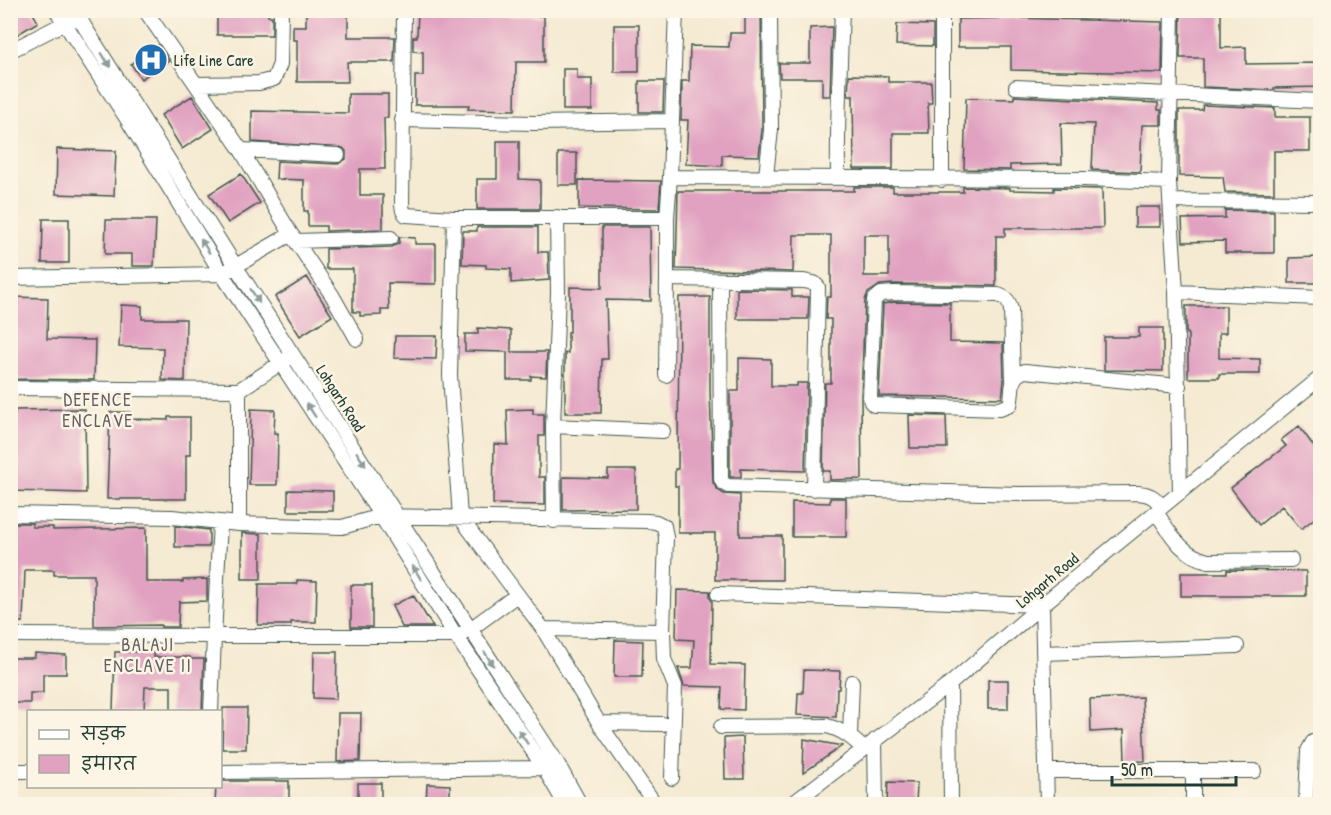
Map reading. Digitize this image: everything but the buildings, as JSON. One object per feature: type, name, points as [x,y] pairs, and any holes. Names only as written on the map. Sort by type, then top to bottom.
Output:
[{"type":"street","points":[[56,10],[222,274],[381,516],[456,636],[550,765],[565,804]]},
{"type":"street","points":[[145,10],[241,150],[357,339]]},
{"type":"street","points":[[197,84],[259,82],[274,79],[280,64],[281,10]]},
{"type":"street","points":[[404,10],[403,211],[411,216],[454,218],[667,218]]},
{"type":"street","points":[[666,375],[667,218],[676,10]]},
{"type":"street","points":[[766,176],[771,130],[770,10]]},
{"type":"street","points":[[838,177],[837,100],[841,69],[842,10]]},
{"type":"street","points":[[942,10],[942,180]]},
{"type":"street","points":[[1172,10],[1169,182],[1176,292],[1180,493]]},
{"type":"street","points":[[10,51],[65,23],[81,12]]},
{"type":"street","name":"Lohgarh Road","points":[[81,12],[236,267],[399,517],[550,765],[580,804]]},
{"type":"street","points":[[1016,87],[1320,101]]},
{"type":"street","points":[[402,120],[522,123],[672,121]]},
{"type":"street","points":[[241,150],[338,155]]},
{"type":"street","points":[[670,177],[1084,179],[1169,182]]},
{"type":"street","points":[[1171,201],[1320,202]]},
{"type":"street","points":[[554,521],[557,217]]},
{"type":"street","points":[[454,218],[450,375],[460,517],[543,629],[649,802]]},
{"type":"street","points":[[10,278],[222,274],[294,238],[391,238]]},
{"type":"street","points":[[667,279],[804,282],[814,283],[818,287],[814,489]]},
{"type":"street","points":[[720,280],[723,483],[735,488],[1020,494],[1148,494],[1156,499],[1159,510],[1181,547],[1196,558],[1208,561],[1291,560]]},
{"type":"street","points":[[1176,292],[1320,298]]},
{"type":"street","points":[[1013,380],[1011,310],[1010,302],[1005,297],[894,293],[881,294],[874,300],[870,398],[874,405],[1000,409],[1010,405],[1013,380],[1019,373],[1025,371],[1179,386]]},
{"type":"street","points":[[10,388],[238,390],[294,355]]},
{"type":"street","name":"Lohgarh Road","points":[[792,804],[950,684],[1042,605],[1320,378]]},
{"type":"street","points":[[238,390],[239,524]]},
{"type":"street","points":[[554,426],[663,431]]},
{"type":"street","points":[[10,514],[172,517],[239,524],[342,527],[381,516],[656,522],[664,526],[666,537],[663,631],[664,659],[675,686],[672,778]]},
{"type":"street","points":[[211,710],[220,522]]},
{"type":"street","points":[[718,594],[1042,605],[1047,804]]},
{"type":"street","points":[[10,635],[456,636],[469,630],[517,595]]},
{"type":"street","points":[[543,629],[663,631]]},
{"type":"street","points":[[1043,653],[1237,646]]},
{"type":"street","points":[[850,735],[852,682]]},
{"type":"street","points":[[950,684],[951,804]]},
{"type":"street","points":[[599,723],[663,724]]},
{"type":"street","points":[[721,727],[827,726],[850,735],[864,749]]},
{"type":"street","points":[[875,740],[876,804]]},
{"type":"street","points":[[1306,804],[1308,751],[1313,742],[1320,740]]},
{"type":"street","points":[[222,772],[550,765]]},
{"type":"street","points":[[10,771],[27,771]]},
{"type":"street","points":[[1046,771],[1254,771]]},
{"type":"street","points":[[1193,772],[1193,804]]},
{"type":"place","name":"Life Line Care","points":[[151,60]]},
{"type":"district","name":"DEFENCE ENCLAVE","points":[[98,409]]},
{"type":"district","name":"BALAJI ENCLAVE II","points":[[148,654]]}]
